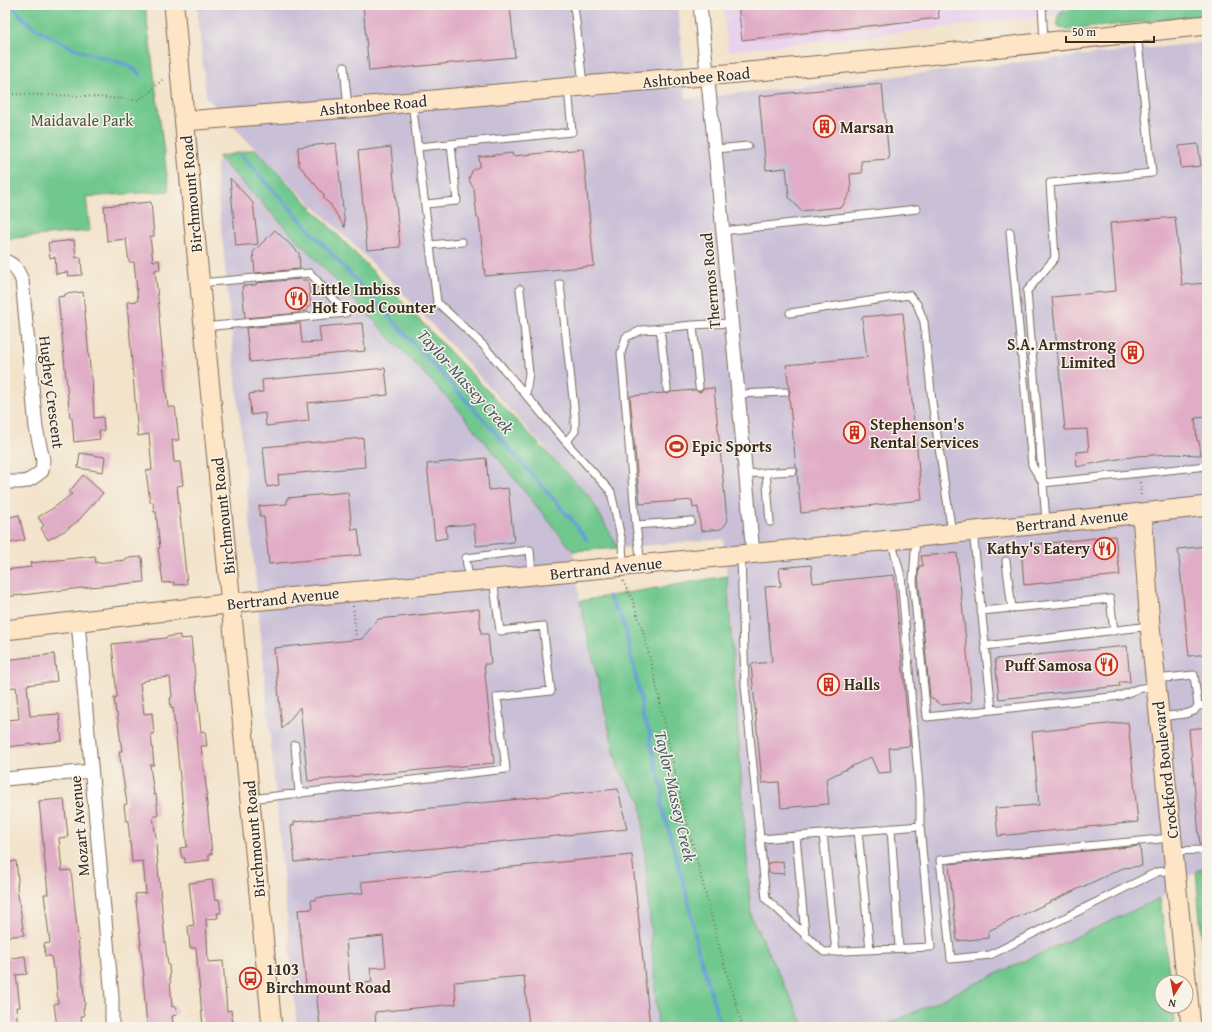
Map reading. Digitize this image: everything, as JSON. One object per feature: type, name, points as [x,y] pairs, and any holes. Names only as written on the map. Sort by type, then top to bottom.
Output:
[{"type":"street","name":"Birchmount Road","points":[[174,5],[272,1027]]},
{"type":"street","name":"Thermos Road","points":[[700,5],[723,231],[745,474],[747,554]]},
{"type":"street","name":"Ashtonbee Road","points":[[185,121],[348,108],[900,58],[1207,25]]},
{"type":"street","name":"Hughey Crescent","points":[[5,261],[12,263],[22,280],[36,428],[43,460],[42,471],[32,480],[25,482],[5,482]]},
{"type":"street","name":"Bertrand Avenue","points":[[5,630],[231,603],[891,540],[1207,506]]},
{"type":"street","name":"Crockford Boulevard","points":[[1142,513],[1150,626],[1191,1027]]},
{"type":"street","name":"Mozart Avenue","points":[[78,622],[112,997],[112,1027]]},
{"type":"street","points":[[5,779],[91,771]]},
{"type":"lane","points":[[418,147],[572,132],[575,87],[574,5]]},
{"type":"lane","points":[[1042,5],[1044,42]]},
{"type":"lane","points":[[1046,523],[1027,291],[1055,258],[1050,183],[1152,173],[1137,32]]},
{"type":"lane","points":[[344,67],[348,108]]},
{"type":"lane","points":[[412,102],[437,302],[484,346],[611,492],[622,542],[623,566]]},
{"type":"lane","points":[[425,204],[457,201],[451,144]]},
{"type":"lane","points":[[715,149],[748,146]]},
{"type":"lane","points":[[723,231],[917,209]]},
{"type":"lane","points":[[1010,232],[1032,465],[1043,484]]},
{"type":"lane","points":[[430,245],[462,242]]},
{"type":"lane","points":[[200,283],[310,273],[346,313],[204,327]]},
{"type":"lane","points":[[560,284],[575,416],[574,431],[566,442]]},
{"type":"lane","points":[[520,290],[529,374],[526,396]]},
{"type":"lane","points":[[790,313],[909,295],[918,304],[924,322],[929,376],[952,533]]},
{"type":"lane","points":[[641,564],[636,525],[621,353],[626,337],[642,330],[731,323]]},
{"type":"lane","points":[[693,325],[699,387]]},
{"type":"lane","points":[[660,328],[667,389]]},
{"type":"lane","points":[[738,394],[785,392]]},
{"type":"lane","points":[[1043,484],[1207,466]]},
{"type":"lane","points":[[745,474],[793,471]]},
{"type":"lane","points":[[766,472],[770,522]]},
{"type":"lane","points":[[636,525],[691,521]]},
{"type":"lane","points":[[973,531],[992,710]]},
{"type":"lane","points":[[916,537],[913,581],[927,717],[1120,696],[1156,682],[1194,675],[1198,706]]},
{"type":"lane","points":[[747,554],[745,686],[766,899],[824,952],[931,947],[920,826],[920,799],[901,576],[891,540]]},
{"type":"lane","points":[[469,581],[466,558],[530,550],[532,575]]},
{"type":"lane","points":[[1006,561],[1012,609]]},
{"type":"lane","points":[[250,799],[506,769],[497,697],[551,691],[543,626],[500,631],[493,579]]},
{"type":"lane","points":[[982,612],[1110,598],[1114,631]]},
{"type":"lane","points":[[985,646],[1150,626]]},
{"type":"lane","points":[[1159,717],[1185,714],[1194,711],[1198,706],[1207,705]]},
{"type":"lane","points":[[295,745],[299,794]]},
{"type":"lane","points":[[761,839],[920,826]]},
{"type":"lane","points":[[891,828],[898,948]]},
{"type":"lane","points":[[858,831],[870,950]]},
{"type":"lane","points":[[823,834],[836,952]]},
{"type":"lane","points":[[796,836],[805,935]]},
{"type":"lane","points":[[1175,870],[1157,872],[990,955],[951,959],[940,860],[1172,845],[1202,850],[1207,848]]},
{"type":"path","points":[[5,94],[84,96],[137,100],[147,95],[164,78]]},
{"type":"path","points":[[1140,473],[1142,513]]},
{"type":"path","points":[[623,566],[623,580],[634,606],[650,659],[682,804],[721,953],[743,1027]]},
{"type":"path","points":[[352,592],[356,636]]},
{"type":"shaded area","points":[[197,5],[678,5],[686,99],[1207,42],[1207,867],[1196,871],[1160,898],[882,1027],[805,1027],[751,917],[727,576],[723,539],[618,548],[590,497],[400,290],[255,149],[206,97]]},
{"type":"shaded area","points":[[723,5],[1148,5],[728,51]]},
{"type":"shaded area","points":[[218,157],[457,408],[573,551],[580,601],[618,768],[641,802],[658,1027],[297,1027],[256,583],[216,176]]},
{"type":"green space","name":"Maidavale Park","points":[[5,5],[145,5],[169,191],[86,197],[90,231],[5,239]]},
{"type":"green space","points":[[1115,5],[1207,5],[1207,15],[1067,30],[1058,26],[1058,16],[1060,12],[1064,10]]},
{"type":"green space","points":[[255,149],[590,497],[618,548],[573,551],[457,408],[218,157]]},
{"type":"green space","points":[[727,576],[751,917],[805,1027],[658,1027],[641,802],[618,768],[580,601]]},
{"type":"green space","points":[[1207,867],[1207,1002],[1196,871]]},
{"type":"green space","points":[[1160,898],[1169,974],[1154,974],[1154,1014],[1173,1014],[1175,1027],[882,1027]]},
{"type":"building","points":[[363,5],[510,5],[515,57],[369,71]]},
{"type":"building","points":[[738,5],[938,5],[939,18],[742,40]]},
{"type":"building","name":"Marsan","points":[[882,84],[889,159],[861,161],[862,173],[850,174],[851,191],[842,207],[801,211],[789,197],[786,168],[766,170],[759,96]]},
{"type":"building","points":[[336,143],[345,228],[330,204],[324,199],[324,195],[299,165],[298,147]]},
{"type":"building","points":[[1198,144],[1201,166],[1181,168],[1179,146]]},
{"type":"building","points":[[391,147],[400,247],[367,250],[358,151]]},
{"type":"building","points":[[583,149],[594,266],[485,276],[479,218],[477,218],[474,189],[469,179],[472,171],[480,166],[479,157],[512,153],[513,156]]},
{"type":"building","points":[[230,178],[253,203],[258,244],[236,246]]},
{"type":"building","points":[[151,202],[154,236],[150,237],[153,261],[159,260],[160,269],[155,270],[165,383],[168,407],[175,407],[179,440],[172,440],[174,462],[180,462],[183,485],[177,486],[187,584],[174,585],[174,582],[163,583],[158,548],[160,548],[156,512],[154,512],[153,502],[150,502],[146,471],[152,470],[149,434],[138,436],[127,302],[138,301],[134,262],[129,262],[126,239],[107,241],[104,206]]},
{"type":"building","name":"S.A. Armstrong Limited","points":[[1175,217],[1182,285],[1207,283],[1207,417],[1195,418],[1197,441],[1199,441],[1201,455],[1170,454],[1137,456],[1077,467],[1076,452],[1089,451],[1087,429],[1065,430],[1052,297],[1116,291],[1110,223]]},
{"type":"building","points":[[275,230],[299,253],[300,269],[255,273],[253,252]]},
{"type":"building","points":[[74,240],[76,258],[81,257],[82,275],[68,276],[67,272],[56,274],[55,257],[50,258],[48,243]]},
{"type":"building","points":[[301,279],[308,280],[311,306],[307,307],[307,311],[245,318],[242,286],[256,285],[256,283]]},
{"type":"building","points":[[83,292],[92,378],[94,418],[103,417],[104,431],[99,431],[100,439],[74,442],[72,418],[70,418],[58,297],[65,296],[65,294]]},
{"type":"building","name":"Stephenson's Rental Services","points":[[903,313],[922,500],[801,513],[797,474],[798,470],[796,467],[789,395],[790,391],[786,365],[867,357],[862,317]]},
{"type":"building","points":[[300,323],[302,343],[321,342],[319,327],[362,323],[365,351],[250,362],[246,328]]},
{"type":"building","points":[[385,368],[388,395],[307,403],[309,421],[266,426],[265,413],[251,415],[249,394],[263,392],[262,380]]},
{"type":"building","name":"Epic Sports","points":[[714,388],[727,520],[726,524],[721,529],[701,531],[698,507],[693,508],[692,500],[640,504],[630,396],[667,394],[671,392],[695,390],[700,392],[703,389]]},
{"type":"building","points":[[363,438],[365,467],[278,475],[279,485],[267,487],[263,447]]},
{"type":"building","points":[[80,453],[105,457],[103,472],[78,468]]},
{"type":"building","points":[[486,458],[489,490],[508,488],[514,542],[476,546],[474,524],[446,526],[447,538],[435,540],[427,464]]},
{"type":"building","points":[[83,475],[103,493],[78,521],[48,540],[41,528],[44,526],[38,517],[52,509],[72,494],[69,492]]},
{"type":"building","points":[[348,492],[352,530],[358,529],[361,555],[269,564],[264,517],[260,517],[259,506],[287,504],[287,498]]},
{"type":"building","points":[[19,515],[25,540],[10,543],[5,518]]},
{"type":"building","points":[[1115,536],[1120,575],[1024,585],[1021,546]]},
{"type":"building","points":[[1207,546],[1207,654],[1189,656],[1178,549]]},
{"type":"building","points":[[957,553],[972,702],[941,705],[930,697],[918,575],[919,566],[923,566],[921,556]]},
{"type":"building","points":[[95,556],[96,563],[142,557],[144,582],[5,597],[5,570],[31,567],[30,563]]},
{"type":"building","name":"Halls","points":[[811,565],[813,583],[894,575],[910,746],[889,748],[891,772],[878,773],[871,757],[826,779],[829,804],[781,808],[779,782],[762,783],[751,664],[772,662],[765,587],[781,586],[779,568]]},
{"type":"building","points":[[479,609],[481,634],[488,634],[491,664],[484,664],[494,763],[308,781],[300,707],[282,729],[274,648],[362,639],[378,619]]},
{"type":"building","points":[[180,635],[180,639],[191,638],[201,732],[205,731],[207,746],[201,746],[212,854],[209,854],[209,860],[185,863],[185,858],[182,858],[180,848],[187,847],[173,708],[171,708],[170,698],[172,697],[170,677],[148,679],[149,680],[140,683],[144,714],[152,713],[154,734],[151,734],[154,765],[150,765],[154,795],[156,794],[158,816],[153,816],[172,1007],[176,1006],[177,1015],[172,1016],[173,1027],[147,1027],[144,976],[135,894],[146,893],[143,861],[132,862],[128,820],[126,821],[124,805],[127,804],[119,751],[122,751],[114,698],[117,697],[112,644]]},
{"type":"building","points":[[1127,646],[1130,682],[1119,682],[1120,686],[999,699],[995,659]]},
{"type":"building","points":[[54,654],[57,681],[27,685],[30,716],[59,714],[62,741],[5,747],[5,720],[19,718],[16,687],[5,688],[5,660]]},
{"type":"building","points":[[1128,722],[1138,822],[998,836],[995,808],[1039,805],[1032,732]]},
{"type":"building","points":[[1207,727],[1207,843],[1200,845],[1189,729]]},
{"type":"building","points":[[618,789],[627,829],[295,862],[291,826],[294,825],[294,822]]},
{"type":"building","points":[[64,799],[68,837],[59,838],[62,871],[71,870],[85,1005],[83,1009],[84,1016],[81,1016],[82,1027],[57,1027],[54,1004],[58,1003],[55,969],[53,969],[51,956],[45,956],[44,944],[50,943],[44,894],[48,894],[39,801]]},
{"type":"building","points":[[1140,846],[1142,866],[1123,868],[988,931],[988,938],[957,941],[949,864]]},
{"type":"building","points":[[632,855],[650,1027],[529,1027],[524,976],[454,982],[456,1004],[375,1012],[376,1027],[320,1027],[317,1000],[319,990],[307,988],[306,985],[298,910],[312,909],[311,900],[316,900],[316,898],[363,893],[361,882]],"holes":[[[383,936],[386,967],[370,968],[372,982],[350,985],[346,940]]]},
{"type":"building","points":[[16,861],[18,879],[17,888],[24,935],[5,937],[5,863]]},
{"type":"building","points":[[783,861],[784,874],[769,873],[768,863]]},
{"type":"building","points":[[212,880],[215,900],[219,899],[221,913],[217,913],[218,918],[206,919],[208,962],[223,961],[227,1011],[231,1010],[233,1025],[203,1027],[196,948],[190,948],[188,926],[194,925],[189,883]]},
{"type":"building","points":[[25,956],[27,974],[16,975],[20,1007],[16,1007],[18,1027],[5,1027],[5,959]]},
{"type":"waterway","name":"Taylor-Massey Creek","points":[[10,5],[30,24],[51,37],[86,53],[122,63],[137,71],[141,76]]},
{"type":"waterway","name":"Taylor-Massey Creek","points":[[241,155],[485,421],[571,519],[587,540]]},
{"type":"waterway","name":"Taylor-Massey Creek","points":[[608,596],[620,615],[626,633],[641,701],[643,718],[650,732],[650,742],[663,792],[661,804],[688,899],[697,946],[721,1027]]},
{"type":"place","name":"Marsan","points":[[824,127]]},
{"type":"place","name":"Little Imbiss Hot Food Counter","points":[[296,298]]},
{"type":"place","name":"S.A. Armstrong Limited","points":[[1132,353]]},
{"type":"place","name":"Stephenson's Rental Services","points":[[854,433]]},
{"type":"place","name":"Epic Sports","points":[[677,446]]},
{"type":"place","name":"Kathy's Eatery","points":[[1105,548]]},
{"type":"place","name":"Puff Samosa","points":[[1107,665]]},
{"type":"place","name":"Halls","points":[[828,684]]},
{"type":"place","name":"1103 Birchmount Road","points":[[251,978]]}]
